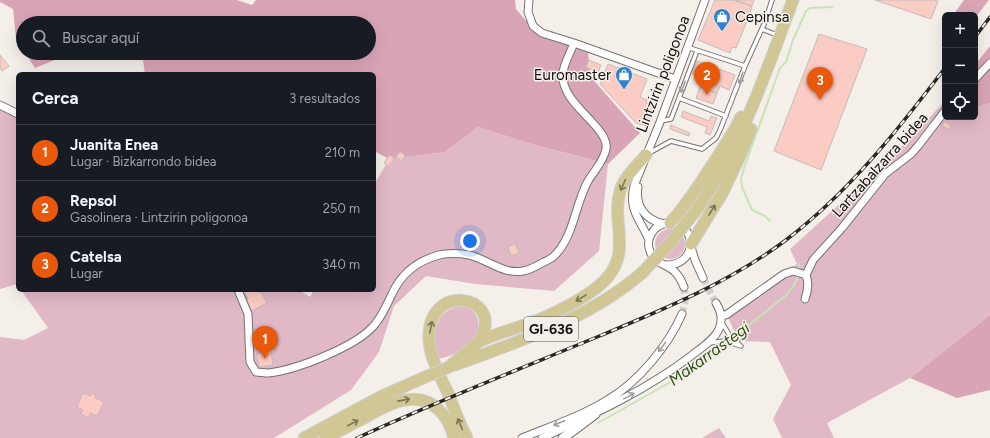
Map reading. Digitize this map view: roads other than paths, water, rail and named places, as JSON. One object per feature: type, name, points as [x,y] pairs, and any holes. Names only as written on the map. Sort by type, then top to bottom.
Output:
[{"type":"main road","name":"GI-636","points":[[304,438],[364,405],[423,378],[569,321],[616,294],[642,272],[670,243],[694,213],[719,176],[739,139],[793,0]]},
{"type":"main road","points":[[667,223],[682,210],[732,134],[746,107],[764,60],[774,52]]},
{"type":"main road","points":[[691,245],[723,192],[740,156],[764,94],[762,82]]},
{"type":"main road","points":[[449,368],[478,342],[556,312],[594,290],[606,280],[614,268],[620,248],[618,208],[620,190],[627,176],[646,156]]},
{"type":"main road","points":[[467,438],[436,365],[431,349],[429,339],[430,326],[437,311],[451,301],[458,300],[465,300],[476,306],[481,312],[484,324],[484,330],[478,342]]},
{"type":"main road","points":[[326,438],[394,402],[409,399],[424,401],[437,407],[448,419],[454,438]]},
{"type":"main road","points":[[563,438],[595,414]]},
{"type":"street","points":[[529,0],[528,12],[533,26],[542,33],[675,79]]},
{"type":"street","name":"Lintzirin poligonoa","points":[[649,240],[637,218],[632,202],[634,186],[660,122],[705,0]]},
{"type":"street","points":[[239,292],[248,314],[250,362],[256,372],[267,373],[300,365],[343,348],[361,337],[375,324],[383,313],[400,279],[424,260],[441,255],[468,254],[513,272],[523,272],[552,257],[560,249],[568,233],[587,182],[606,149],[605,139],[567,95],[563,86],[562,73],[574,43]]},
{"type":"street","points":[[978,75],[990,63]]},
{"type":"street","points":[[0,105],[16,113]]},
{"type":"street","name":"Lartzabalzarra bidea","points":[[803,274],[885,174],[906,158],[918,146],[942,115]]},
{"type":"street","name":"Lintzirin poligonoa","points":[[646,156],[638,187],[637,198],[641,208],[648,217],[653,220],[667,223]]},
{"type":"street","points":[[684,287],[680,278],[675,272],[656,260],[650,251],[649,240],[654,230],[667,223],[680,226],[688,233],[695,260],[703,278]]},
{"type":"street","points":[[665,265],[679,263],[689,254],[691,245]]},
{"type":"street","points":[[721,318],[781,276],[793,270],[803,274],[808,279],[808,289],[805,299]]},
{"type":"street","points":[[542,438],[595,414],[645,387],[679,365],[708,343],[716,334],[721,318],[716,303]]},
{"type":"street","points":[[522,438],[590,410],[618,393],[638,376],[655,356],[672,333],[682,314]]},
{"type":"lane","points":[[646,156],[671,142],[702,148],[716,138],[726,116],[744,66],[762,29],[772,0]]},
{"type":"lane","points":[[762,29],[780,36]]},
{"type":"lane","points":[[687,48],[744,66]]},
{"type":"lane","points":[[660,122],[671,119],[697,51]]},
{"type":"lane","points":[[679,98],[726,116]]},
{"type":"lane","points":[[708,343],[725,341],[741,346],[730,336],[721,318]]},
{"type":"waterway","name":"Makarrastegi","points":[[770,221],[765,216],[752,210],[742,187],[741,179],[744,168],[780,68],[786,62],[793,40],[806,11],[810,8],[832,7]]},
{"type":"waterway","name":"Makarrastegi","points":[[798,271],[799,264]]},
{"type":"waterway","name":"Makarrastegi","points":[[598,423],[692,370],[722,348],[785,296],[793,287],[798,275]]},
{"type":"tunnel","points":[[703,278],[716,303]]},
{"type":"tunnel","points":[[682,314],[685,303],[684,287]]},
{"type":"railway","points":[[978,33],[990,17]]},
{"type":"railway","points":[[357,438],[670,306],[742,270],[786,240],[831,202],[871,160],[909,115],[942,72]]},
{"type":"place","name":"Cepinsa","points":[[722,32]]},
{"type":"place","name":"Euromaster","points":[[624,90]]},
{"type":"place","name":"Repsol","points":[[707,95]]},
{"type":"place","name":"Catelsa","points":[[820,100]]},
{"type":"place","name":"Juanita Enea","points":[[265,359]]}]
